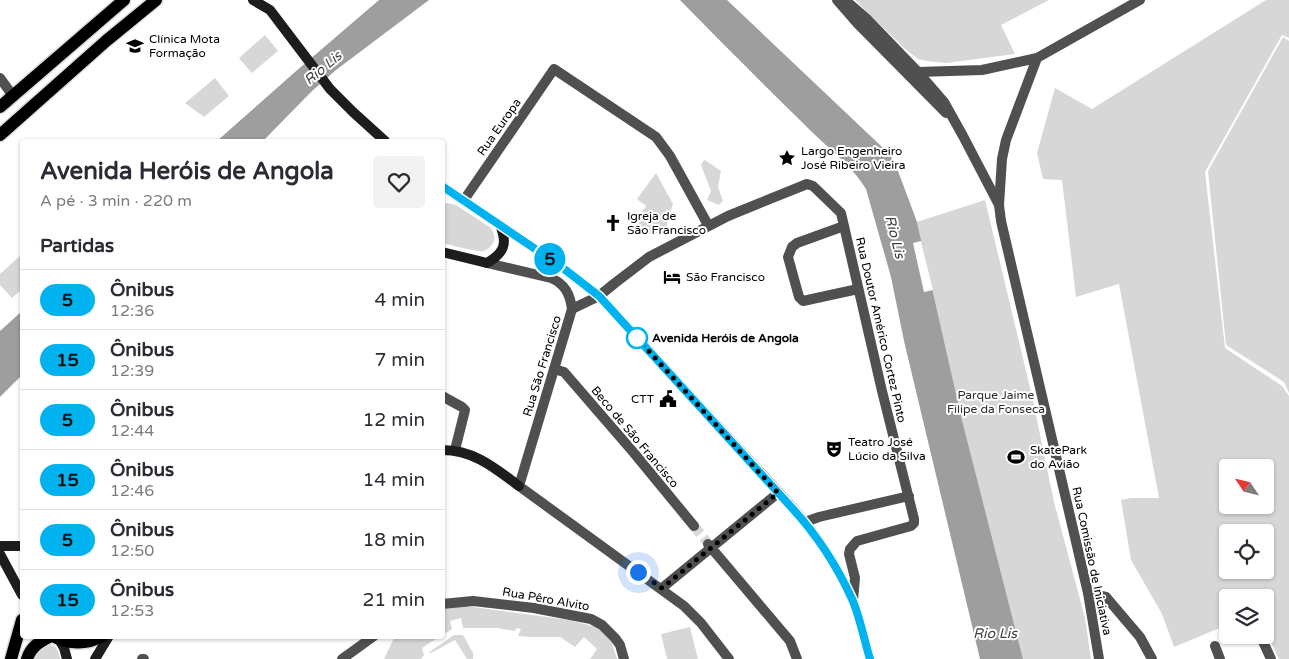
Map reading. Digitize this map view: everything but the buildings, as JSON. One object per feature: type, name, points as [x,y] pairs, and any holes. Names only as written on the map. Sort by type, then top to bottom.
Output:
[{"type":"main road","points":[[0,107],[124,0]]},
{"type":"main road","points":[[0,135],[106,41],[156,0]]},
{"type":"main road","points":[[253,0],[269,5],[293,41],[330,89],[383,139]]},
{"type":"main road","points":[[445,188],[559,265],[599,296],[805,522],[836,569],[853,600],[870,659]]},
{"type":"main road","points":[[445,194],[455,193]]},
{"type":"main road","points":[[445,253],[487,262],[498,256],[503,246],[504,234],[500,225]]},
{"type":"main road","points":[[445,450],[464,452],[483,461],[519,486]]},
{"type":"main road","points":[[0,546],[20,546]]},
{"type":"main road","points":[[0,554],[20,590]]},
{"type":"main road","points":[[11,659],[20,627]]},
{"type":"main road","points":[[27,659],[33,648],[50,639]]},
{"type":"main road","points":[[56,639],[64,648],[67,659]]},
{"type":"main road","points":[[60,639],[73,643],[87,642],[95,639]]},
{"type":"main road","points":[[95,659],[107,639]]},
{"type":"street","points":[[838,0],[857,23],[913,74],[982,70],[1037,58],[1140,0]]},
{"type":"street","points":[[845,0],[866,18],[954,121],[999,205]]},
{"type":"street","points":[[999,205],[1002,159],[1006,140],[1037,58]]},
{"type":"street","name":"Rua Europa","points":[[464,200],[554,69],[656,138],[670,156],[708,226]]},
{"type":"street","points":[[0,78],[13,96]]},
{"type":"street","name":"Rua São Francisco","points":[[519,486],[572,309],[599,296],[649,257],[746,208],[807,184]]},
{"type":"street","name":"Rua Doutor Américo Cortez Pinto","points":[[807,184],[813,186],[841,213],[914,519],[914,523],[911,526],[857,541],[850,549],[849,554],[855,578],[853,600]]},
{"type":"street","name":"Rua Comissão de Iniciativa","points":[[999,205],[1001,221],[1088,593],[1099,659]]},
{"type":"street","points":[[844,226],[797,243],[789,251],[788,256],[799,296],[803,301],[858,289]]},
{"type":"street","points":[[487,262],[556,280],[566,289],[570,297],[572,309]]},
{"type":"street","name":"Beco de São Francisco","points":[[554,369],[564,372],[694,526]]},
{"type":"street","points":[[445,398],[465,410],[455,450]]},
{"type":"street","points":[[519,486],[662,588],[692,612],[729,659]]},
{"type":"street","points":[[662,588],[709,545],[778,493]]},
{"type":"street","points":[[805,522],[909,496]]},
{"type":"street","points":[[709,545],[790,641],[797,659]]},
{"type":"street","points":[[1088,593],[1106,597],[1140,637],[1152,659]]},
{"type":"street","name":"Rua Pêro Alvito","points":[[445,604],[473,601],[534,608],[591,619],[602,625],[615,638],[620,645],[624,659]]},
{"type":"street","points":[[342,659],[370,639]]},
{"type":"street","points":[[1264,644],[1271,659]]},
{"type":"street","points":[[1215,646],[1220,659]]},
{"type":"green space","points":[[855,0],[1049,0],[1001,25],[1015,54],[946,63],[918,59],[905,49]]},
{"type":"green space","points":[[1266,0],[1289,0],[1289,38],[1282,35],[1205,172],[1225,348],[1282,386],[1289,396],[1289,659],[1279,659],[1272,644],[1274,644],[1274,589],[1219,589],[1219,628],[1174,647],[1162,614],[1131,560],[1121,500],[1159,498],[1119,284],[1076,297],[1062,180],[1043,179],[1037,153],[1055,88],[1092,109]]},
{"type":"green space","points":[[265,35],[278,51],[252,73],[239,58]]},
{"type":"green space","points":[[1283,37],[1289,41],[1289,393],[1284,382],[1226,345],[1208,171]]},
{"type":"green space","points":[[215,78],[229,96],[204,117],[185,103]]},
{"type":"green space","points":[[705,160],[721,171],[718,187],[723,201],[719,205],[707,200],[711,191],[701,165]]},
{"type":"green space","points":[[656,173],[673,204],[666,228],[654,235],[636,227],[642,219],[639,216],[646,206],[637,199]]},
{"type":"green space","name":"Parque Jaime Filipe da Fonseca","points":[[985,200],[1032,396],[1054,502],[1085,618],[1091,659],[1023,659],[962,420],[917,222]]},
{"type":"green space","points":[[445,204],[456,205],[491,228],[494,234],[494,241],[490,247],[480,251],[445,244]]},
{"type":"green space","points":[[20,256],[20,291],[12,298],[0,285],[0,274]]},
{"type":"green space","points":[[466,606],[569,620],[596,627],[611,640],[617,659],[590,659],[597,649],[584,637],[575,647],[560,637],[518,636],[521,629],[516,628],[515,631],[497,628],[463,628],[461,618],[450,621],[452,629],[445,634],[445,609]]},
{"type":"green space","points":[[690,627],[698,659],[667,659],[661,634]]},
{"type":"green space","points":[[454,635],[463,635],[473,653],[473,659],[467,659],[455,640],[429,654],[431,651]]},
{"type":"green space","points":[[394,639],[436,639],[422,648],[424,655],[421,659],[384,659]]},
{"type":"green space","points":[[49,644],[56,647],[61,659],[35,659],[40,649]]},
{"type":"water","name":"Rio Lis","points":[[379,0],[429,0],[336,70],[312,91],[265,139],[219,139]]},
{"type":"water","name":"Rio Lis","points":[[680,0],[727,0],[880,145],[895,163],[917,222],[962,420],[1023,659],[980,659],[904,341],[891,277],[866,189],[853,171]]},
{"type":"water","points":[[20,313],[20,377],[0,397],[0,331]]},
{"type":"pier","points":[[921,241],[933,290],[924,292],[913,243]]},
{"type":"tunnel","points":[[694,526],[707,542]]},
{"type":"bus line","name":"5","points":[[445,188],[559,265],[599,296],[805,522],[836,569],[853,600],[870,659]]},
{"type":"place","name":"Clínica Mota Formação","points":[[135,46]]},
{"type":"place","name":"Largo Engenheiro José Ribeiro Vieira","points":[[787,158]]},
{"type":"place","name":"Igreja de São Francisco","points":[[613,223]]},
{"type":"place","name":"São Francisco","points":[[672,277]]},
{"type":"place","name":"Avenida Heróis de Angola","points":[[637,338]]},
{"type":"place","name":"CTT","points":[[668,399]]},
{"type":"place","name":"Teatro José Lúcio da Silva","points":[[834,449]]},
{"type":"place","name":"SkatePark do Avião","points":[[1016,457]]},
{"type":"route","points":[[637,338],[778,493],[662,588],[638,572]]}]
